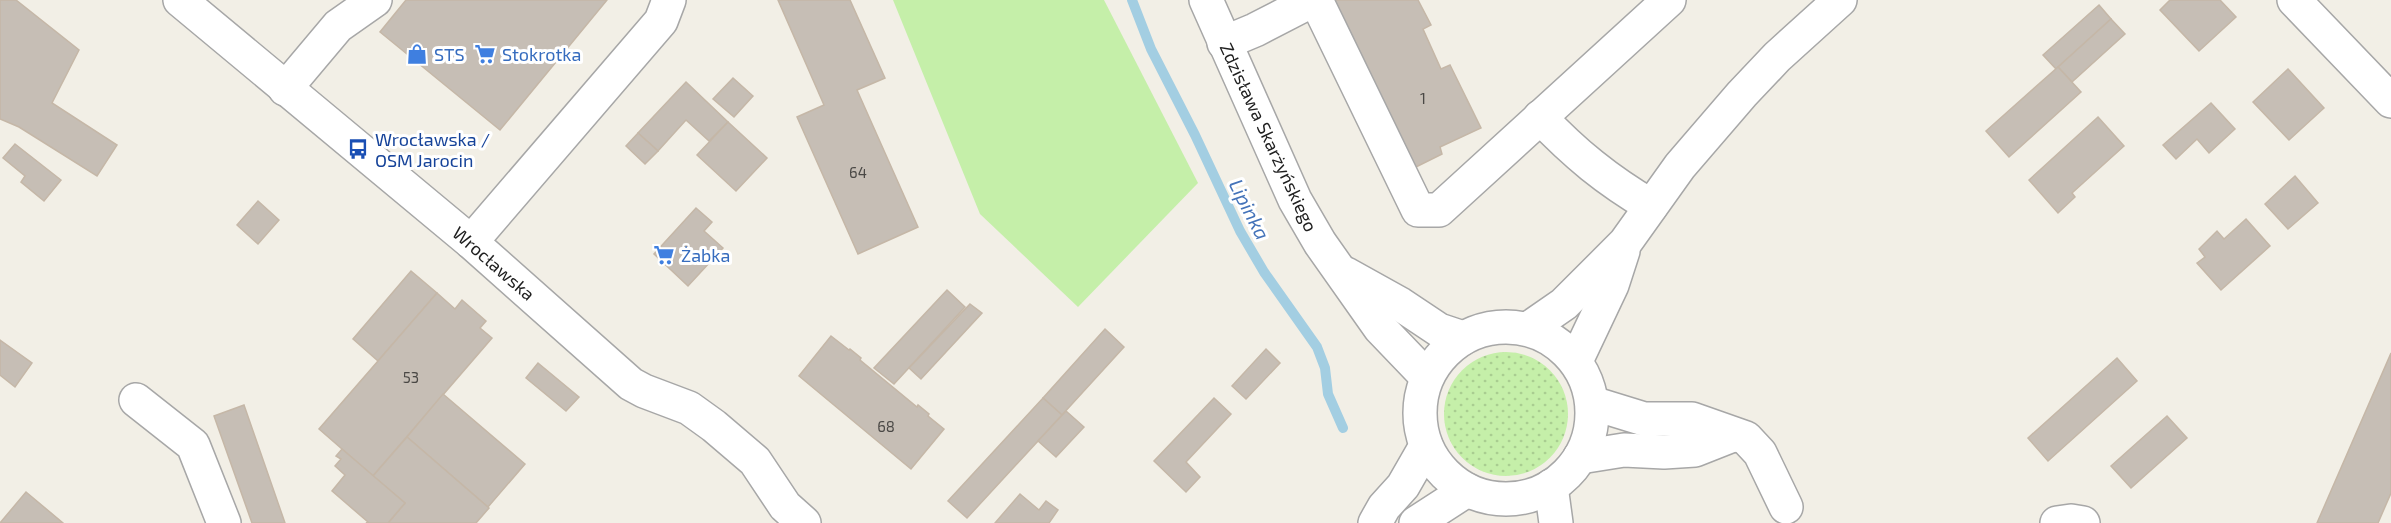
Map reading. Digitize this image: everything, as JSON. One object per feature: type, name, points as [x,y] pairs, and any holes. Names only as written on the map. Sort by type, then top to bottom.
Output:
[{"type":"street","name":"Wrocławska","points":[[180,0],[471,242],[631,384],[695,412],[748,454],[762,470],[785,506],[804,523]]},
{"type":"street","points":[[285,88],[338,26],[375,0]]},
{"type":"street","points":[[471,242],[661,21],[669,0]]},
{"type":"street","name":"Zdzisława Skarżyńskiego","points":[[1206,0],[1295,200],[1320,243],[1380,328],[1427,377]]},
{"type":"street","points":[[1224,43],[1314,0],[1418,210],[1439,210],[1669,0]]},
{"type":"street","points":[[1528,329],[1564,304],[1625,243],[1680,166],[1742,94],[1777,57],[1840,0]]},
{"type":"street","points":[[2294,0],[2385,84]]},
{"type":"street","points":[[1540,117],[1573,151],[1622,188],[1651,206]]},
{"type":"street","points":[[1576,361],[1612,285],[1625,243]]},
{"type":"street","name":"Zdzisława Skarżyńskiego","points":[[1339,270],[1400,304],[1439,330],[1462,338]]},
{"type":"street","points":[[1505,326],[1528,329],[1554,341],[1576,361],[1587,381],[1592,403],[1591,431],[1580,457],[1568,474],[1505,511],[1482,496],[1467,490],[1450,478],[1437,464],[1426,446],[1420,423],[1421,400],[1427,377],[1442,355],[1462,338],[1483,329],[1505,326]]},
{"type":"street","points":[[136,400],[193,445],[224,523]]},
{"type":"street","points":[[1592,403],[1644,419],[1692,419],[1746,438],[1760,453],[1786,507]]},
{"type":"street","points":[[1580,457],[1624,450],[1664,452],[1695,450],[1733,435]]},
{"type":"street","points":[[1375,523],[1384,507],[1403,486],[1426,446]]},
{"type":"street","points":[[1551,486],[1556,523]]},
{"type":"street","points":[[1416,523],[1467,490]]},
{"type":"street","points":[[2057,523],[2071,521],[2083,523]]},
{"type":"green space","points":[[893,0],[1104,0],[1198,183],[1078,307],[980,214]]},
{"type":"green space","points":[[1506,352],[1530,357],[1550,370],[1563,390],[1568,414],[1563,438],[1550,458],[1530,471],[1506,476],[1482,471],[1462,458],[1449,438],[1444,414],[1449,390],[1462,370],[1482,357]]},
{"type":"building","points":[[0,0],[16,0],[79,50],[52,103],[117,145],[97,176],[19,127],[0,119]]},
{"type":"building","name":"Stokrotka","points":[[406,0],[607,0],[500,130],[380,32]]},
{"type":"building","points":[[778,0],[850,0],[885,78],[857,90],[918,227],[858,254],[797,117],[824,105]]},
{"type":"building","points":[[1329,0],[1418,0],[1431,25],[1423,29],[1441,69],[1450,65],[1481,128],[1440,147],[1442,154],[1414,168]]},
{"type":"building","points":[[2170,0],[2220,0],[2236,17],[2199,51],[2160,10]]},
{"type":"building","points":[[2099,5],[2111,19],[2056,69],[2043,55]]},
{"type":"building","points":[[2111,19],[2125,34],[2072,82],[2058,67]]},
{"type":"building","points":[[2058,67],[2081,92],[2009,157],[1986,131]]},
{"type":"building","points":[[2288,69],[2324,108],[2289,140],[2253,102]]},
{"type":"building","points":[[733,78],[753,96],[734,117],[713,99]]},
{"type":"building","points":[[686,82],[728,122],[709,141],[686,120],[658,151],[638,133]]},
{"type":"building","points":[[2211,103],[2235,129],[2209,153],[2197,139],[2176,159],[2163,145]]},
{"type":"building","points":[[2098,117],[2124,146],[2072,193],[2075,197],[2058,213],[2029,180]]},
{"type":"building","points":[[728,122],[767,158],[736,191],[697,155]]},
{"type":"building","points":[[638,133],[658,151],[645,164],[626,146]]},
{"type":"building","points":[[15,144],[61,180],[44,201],[21,182],[25,176],[3,158]]},
{"type":"building","points":[[2295,176],[2318,203],[2288,229],[2265,204]]},
{"type":"building","points":[[258,201],[279,220],[258,244],[237,225]]},
{"type":"building","points":[[696,208],[712,222],[704,231],[723,248],[688,286],[654,254]]},
{"type":"building","points":[[2246,219],[2270,246],[2221,290],[2197,263],[2205,257],[2199,249],[2217,231],[2224,239]]},
{"type":"building","points":[[411,271],[437,293],[378,361],[353,339]]},
{"type":"building","points":[[947,290],[965,307],[894,384],[874,368]]},
{"type":"building","points":[[437,293],[455,309],[462,300],[486,321],[480,328],[492,338],[373,476],[319,429]]},
{"type":"building","points":[[970,304],[982,313],[921,379],[909,368]]},
{"type":"building","points":[[1105,329],[1124,347],[1062,415],[1043,398]]},
{"type":"building","points":[[831,336],[861,358],[860,360],[917,407],[918,405],[929,414],[928,416],[944,429],[911,469],[799,376]]},
{"type":"building","points":[[0,340],[32,363],[15,387],[0,375]]},
{"type":"building","points":[[1266,349],[1280,363],[1246,399],[1232,386]]},
{"type":"building","points":[[2391,353],[2391,493],[2378,523],[2317,523]]},
{"type":"building","points":[[2117,358],[2137,381],[2048,461],[2028,438]]},
{"type":"building","points":[[538,363],[579,397],[566,411],[526,378]]},
{"type":"building","points":[[443,394],[525,464],[488,507],[407,437]]},
{"type":"building","points":[[1043,398],[1062,415],[967,518],[948,501]]},
{"type":"building","points":[[1214,398],[1231,414],[1186,462],[1200,477],[1186,492],[1154,461]]},
{"type":"building","points":[[244,405],[285,523],[252,523],[214,416]]},
{"type":"building","points":[[1066,411],[1084,427],[1056,457],[1038,441]]},
{"type":"building","points":[[2167,416],[2187,438],[2131,488],[2111,466]]},
{"type":"building","points":[[407,437],[489,508],[476,523],[388,523],[405,503],[373,476]]},
{"type":"building","points":[[342,449],[405,503],[388,523],[366,523],[368,522],[332,491],[345,475],[335,466],[341,459],[336,456]]},
{"type":"building","points":[[26,492],[63,523],[0,523]]},
{"type":"building","points":[[1020,494],[1039,510],[1046,501],[1058,510],[1049,523],[995,523]]},
{"type":"waterway","name":"Lipinka","points":[[1132,0],[1151,49],[1240,231],[1264,272],[1317,347],[1325,368],[1328,394],[1343,428]]},
{"type":"place","name":"STS","points":[[417,54]]},
{"type":"place","name":"Stokrotka","points":[[485,54]]},
{"type":"place","name":"Wrocławska / OSM Jarocin","points":[[358,149]]},
{"type":"place","name":"Żabka","points":[[664,255]]}]
